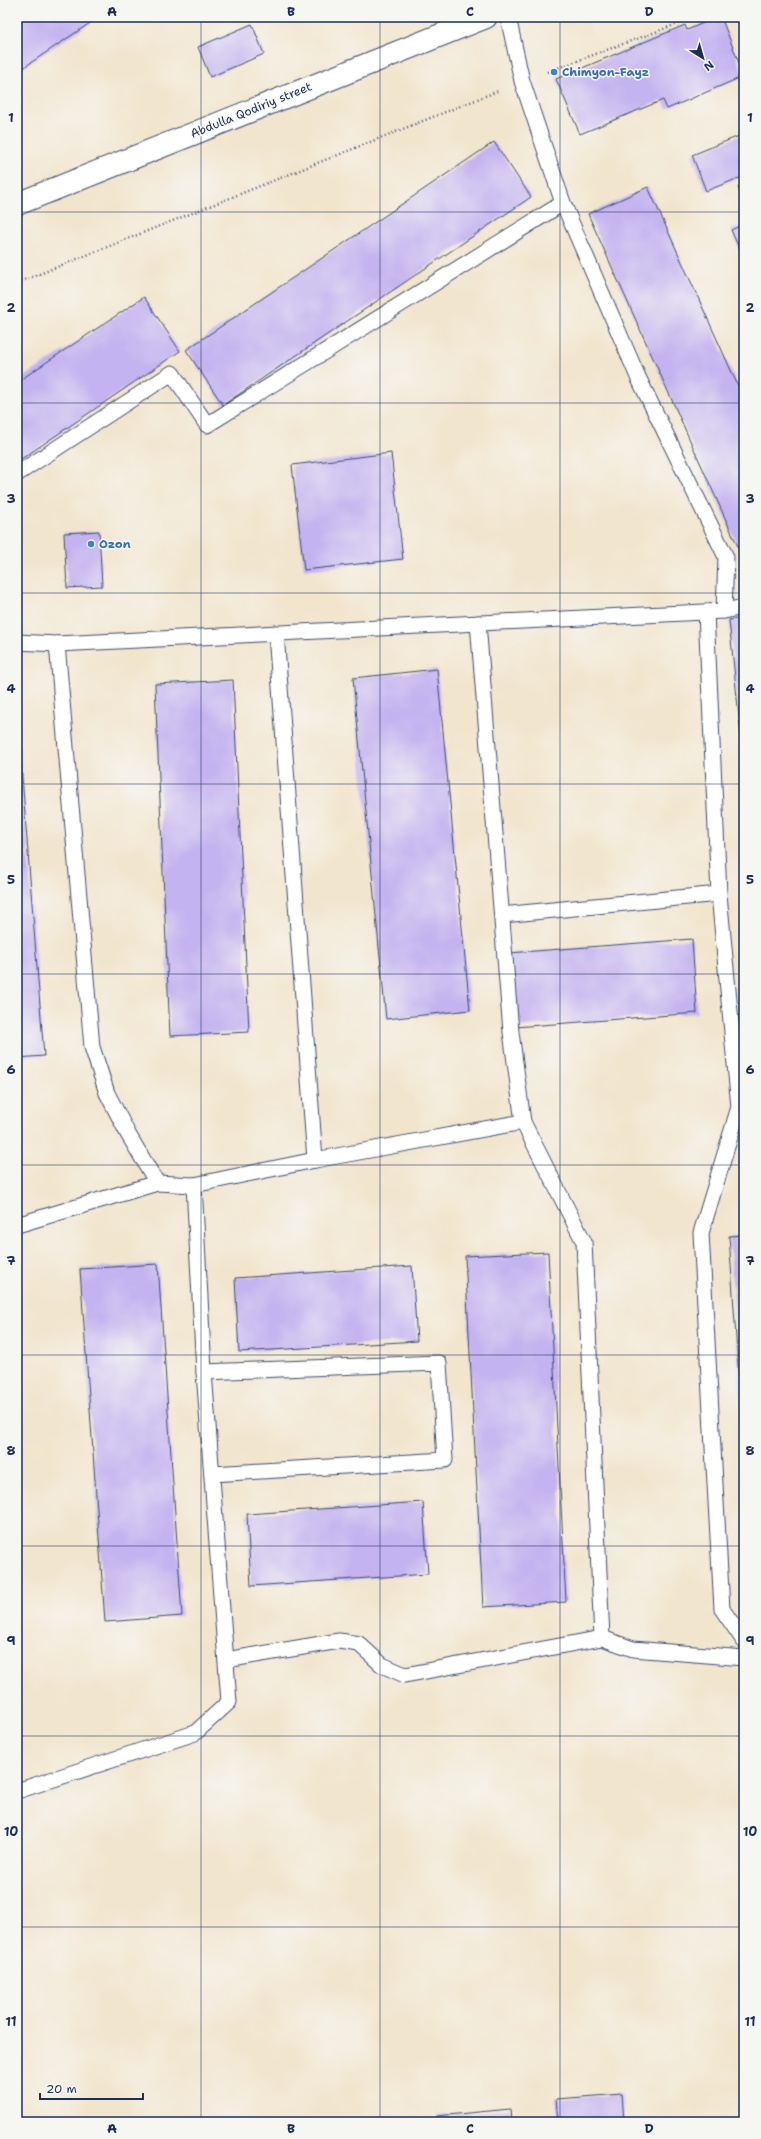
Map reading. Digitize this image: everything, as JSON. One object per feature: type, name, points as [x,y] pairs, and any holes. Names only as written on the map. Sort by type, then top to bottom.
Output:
[{"type":"street","name":"Abdulla Qodiriy street","points":[[17,204],[486,17]]},
{"type":"lane","points":[[508,17],[522,81],[564,203],[638,377],[726,556],[724,611]]},
{"type":"lane","points":[[17,474],[172,373],[207,426],[564,203]]},
{"type":"lane","points":[[17,642],[56,644],[706,612],[724,611],[744,607]]},
{"type":"lane","points":[[706,612],[719,894],[741,1098],[700,1233],[722,1609],[744,1641]]},
{"type":"lane","points":[[478,623],[511,1032],[523,1122],[584,1242],[602,1638]]},
{"type":"lane","points":[[276,633],[315,1160]]},
{"type":"lane","points":[[56,644],[92,1047],[107,1093],[128,1134],[157,1182]]},
{"type":"lane","points":[[502,915],[719,894]]},
{"type":"lane","points":[[17,1225],[157,1182],[194,1185],[315,1160],[523,1122]]},
{"type":"lane","points":[[17,1791],[195,1733],[229,1702],[204,1372],[194,1185]]},
{"type":"lane","points":[[204,1372],[439,1363],[445,1460],[212,1474]]},
{"type":"lane","points":[[226,1660],[339,1641],[359,1644],[382,1665],[405,1675],[602,1638],[633,1649],[744,1658]]},
{"type":"path","points":[[17,283],[522,81],[696,17]]},
{"type":"building","points":[[17,17],[99,17],[17,72]]},
{"type":"building","points":[[717,17],[721,17],[744,76],[667,109],[663,100],[580,134],[556,79],[685,25],[687,30]]},
{"type":"building","points":[[252,24],[264,54],[210,77],[198,47]]},
{"type":"building","points":[[744,134],[744,176],[706,191],[692,155]]},
{"type":"building","points":[[494,142],[531,197],[223,405],[186,350]]},
{"type":"building","points":[[744,184],[744,202],[738,187]]},
{"type":"building","points":[[648,187],[744,399],[744,560],[588,214]]},
{"type":"building","points":[[744,224],[744,254],[742,255],[731,230]]},
{"type":"building","points":[[144,297],[180,351],[17,462],[17,382]]},
{"type":"building","points":[[391,453],[403,559],[304,570],[292,465]]},
{"type":"building","points":[[99,531],[102,586],[67,588],[64,533]]},
{"type":"building","points":[[744,618],[744,756],[743,756],[729,620]]},
{"type":"building","points":[[437,669],[470,1010],[386,1019],[353,678]]},
{"type":"building","points":[[233,680],[249,1032],[170,1036],[155,684]]},
{"type":"building","points":[[17,713],[44,1056],[17,1058]]},
{"type":"building","points":[[692,939],[697,1013],[515,1027],[509,953]]},
{"type":"building","points":[[744,1235],[744,1439],[743,1439],[729,1236]]},
{"type":"building","points":[[548,1252],[566,1602],[483,1607],[465,1256]]},
{"type":"building","points":[[158,1264],[182,1616],[105,1622],[80,1269]]},
{"type":"building","points":[[412,1266],[417,1341],[239,1352],[235,1278]]},
{"type":"building","points":[[423,1502],[428,1574],[251,1586],[247,1514]]},
{"type":"building","points":[[622,2094],[624,2122],[558,2122],[556,2099]]},
{"type":"building","points":[[510,2109],[511,2122],[437,2122],[437,2116]]},
{"type":"place","name":"Chimyon-Fayz","points":[[554,72]]},
{"type":"place","name":"Ozon","points":[[91,544]]}]
